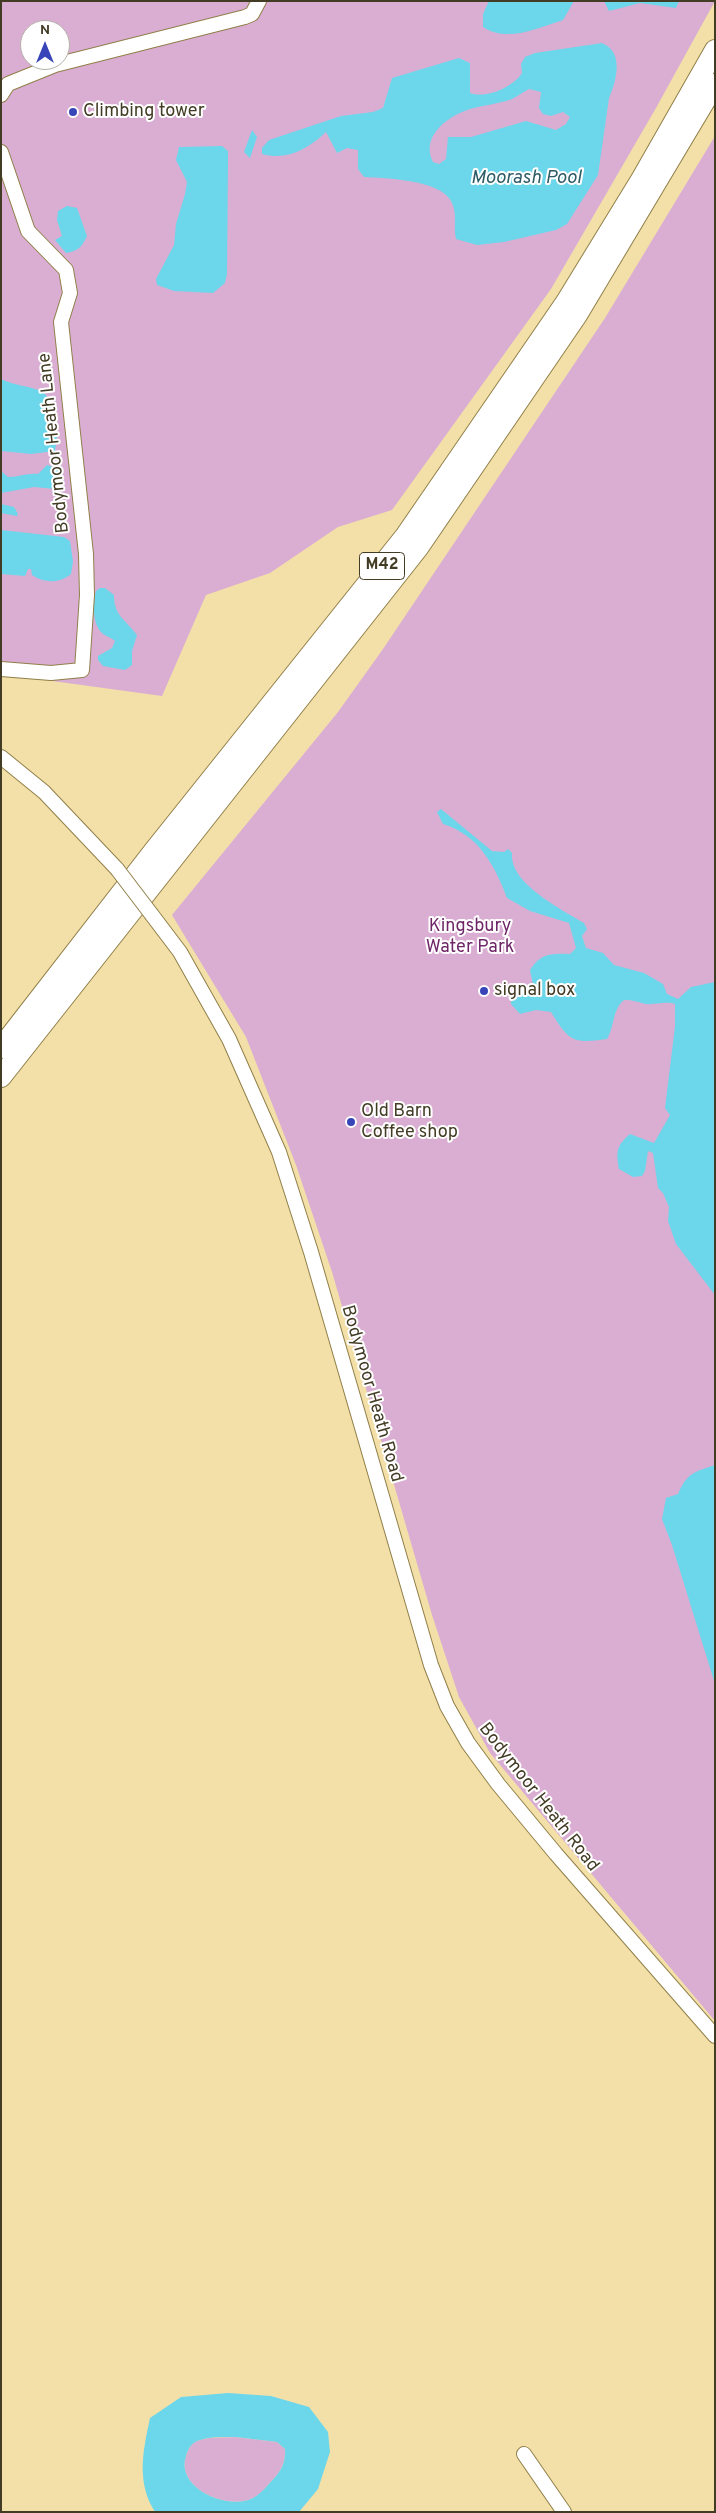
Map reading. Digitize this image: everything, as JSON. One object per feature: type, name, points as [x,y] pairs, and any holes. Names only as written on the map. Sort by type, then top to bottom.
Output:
[{"type":"highway","name":"M42","points":[[1,1048],[153,852],[406,535],[566,302],[642,178],[715,50]]},
{"type":"highway","name":"M42","points":[[1,1077],[418,548],[577,315],[715,84]]},
{"type":"street","points":[[1,95],[8,84],[55,65],[252,14],[259,1]]},
{"type":"street","name":"Bodymoor Heath Lane","points":[[1,152],[28,231],[66,270],[70,293],[61,322],[86,554],[87,596],[82,670],[51,673],[1,669]]},
{"type":"street","name":"Bodymoor Heath Road","points":[[1,756],[44,792],[117,869],[180,952],[229,1039],[279,1152],[313,1261],[431,1664],[447,1706],[468,1742],[498,1784],[562,1862],[715,2036]]},
{"type":"street","points":[[524,2454],[564,2512]]},
{"type":"green space","points":[[1,1],[715,1],[656,108],[551,289],[392,510],[338,527],[270,573],[206,595],[162,696],[1,674]]},
{"type":"green space","name":"Kingsbury Water Park","points":[[715,136],[715,2021],[490,1753],[459,1697],[432,1615],[332,1272],[296,1165],[246,1037],[172,915],[338,712],[383,649],[605,318]]},
{"type":"green space","points":[[236,2437],[277,2442],[285,2449],[284,2460],[281,2469],[275,2477],[253,2498],[242,2501],[218,2499],[196,2487],[188,2478],[185,2468],[186,2456],[191,2445],[202,2439]]},
{"type":"water","points":[[489,1],[574,1],[563,20],[533,30],[502,34],[492,32],[483,27],[483,14]]},
{"type":"water","points":[[604,1],[679,1],[676,8],[640,3],[609,11]]},
{"type":"water","name":"Moorash Pool","points":[[602,43],[614,53],[617,67],[609,98],[598,175],[567,224],[556,230],[504,242],[477,245],[456,239],[453,206],[445,194],[424,184],[364,177],[358,169],[358,150],[347,148],[337,153],[326,132],[312,144],[297,152],[280,156],[262,154],[262,148],[269,140],[341,116],[373,112],[383,108],[392,78],[459,58],[470,63],[470,93],[492,93],[506,87],[518,78],[522,73],[521,64],[525,57],[535,53]],"holes":[[[529,89],[541,92],[539,108],[543,114],[551,116],[563,112],[570,117],[566,124],[556,130],[526,121],[471,137],[448,137],[446,159],[439,164],[433,162],[430,144],[438,128],[445,122],[462,112],[512,99]]]},
{"type":"water","points":[[252,130],[257,137],[250,158],[244,152]]},
{"type":"water","points":[[222,146],[228,151],[227,274],[225,283],[213,293],[174,291],[157,285],[156,279],[174,245],[176,224],[187,182],[176,160],[179,147]]},
{"type":"water","points":[[67,206],[77,208],[87,236],[79,248],[66,253],[55,240],[62,236],[57,220],[58,211]]},
{"type":"water","points":[[1,379],[39,390],[45,394],[50,401],[50,424],[57,436],[55,451],[31,454],[1,451]]},
{"type":"water","points":[[47,465],[60,471],[63,477],[63,485],[55,489],[34,487],[1,493],[1,471],[8,477],[38,474]]},
{"type":"water","points":[[1,504],[14,507],[18,514],[17,516],[1,513]]},
{"type":"water","points":[[1,530],[64,537],[70,541],[73,562],[71,574],[62,580],[46,581],[32,575],[31,569],[28,569],[25,576],[1,574]]},
{"type":"water","points":[[100,588],[105,588],[114,595],[114,602],[118,613],[137,635],[132,651],[132,665],[125,670],[103,666],[98,660],[98,656],[112,648],[115,641],[102,633],[96,623],[94,601],[96,591]]},
{"type":"water","points":[[441,809],[492,851],[504,852],[508,849],[512,853],[513,864],[527,885],[550,903],[584,923],[587,929],[582,936],[586,948],[603,953],[614,965],[644,973],[663,984],[667,994],[678,999],[691,987],[715,982],[715,1295],[676,1244],[668,1221],[669,1207],[663,1193],[658,1188],[653,1153],[648,1151],[645,1171],[642,1176],[633,1177],[619,1169],[618,1163],[618,1150],[625,1138],[630,1134],[654,1143],[670,1115],[665,1108],[675,1026],[675,1004],[645,1004],[624,1000],[617,1008],[607,1039],[586,1041],[567,1035],[551,1012],[536,1010],[520,1014],[511,1004],[512,999],[518,991],[533,985],[530,970],[534,964],[547,955],[570,954],[576,948],[569,923],[530,911],[507,898],[497,874],[484,853],[466,836],[456,829],[443,824],[437,812]]},
{"type":"water","points":[[715,1465],[715,1684],[672,1545],[662,1519],[666,1498],[678,1494],[688,1477],[692,1474]]},
{"type":"water","points":[[228,2393],[271,2396],[309,2407],[328,2432],[330,2452],[318,2489],[299,2512],[155,2512],[149,2501],[143,2478],[143,2454],[150,2418],[181,2397]],"holes":[[[236,2437],[277,2442],[285,2449],[281,2469],[261,2492],[253,2498],[242,2501],[218,2499],[206,2494],[188,2478],[185,2468],[186,2456],[191,2445],[202,2439]]]},
{"type":"place","name":"Climbing tower","points":[[73,112]]},
{"type":"place","name":"signal box","points":[[484,991]]},
{"type":"place","name":"Old Barn Coffee shop","points":[[351,1122]]}]
